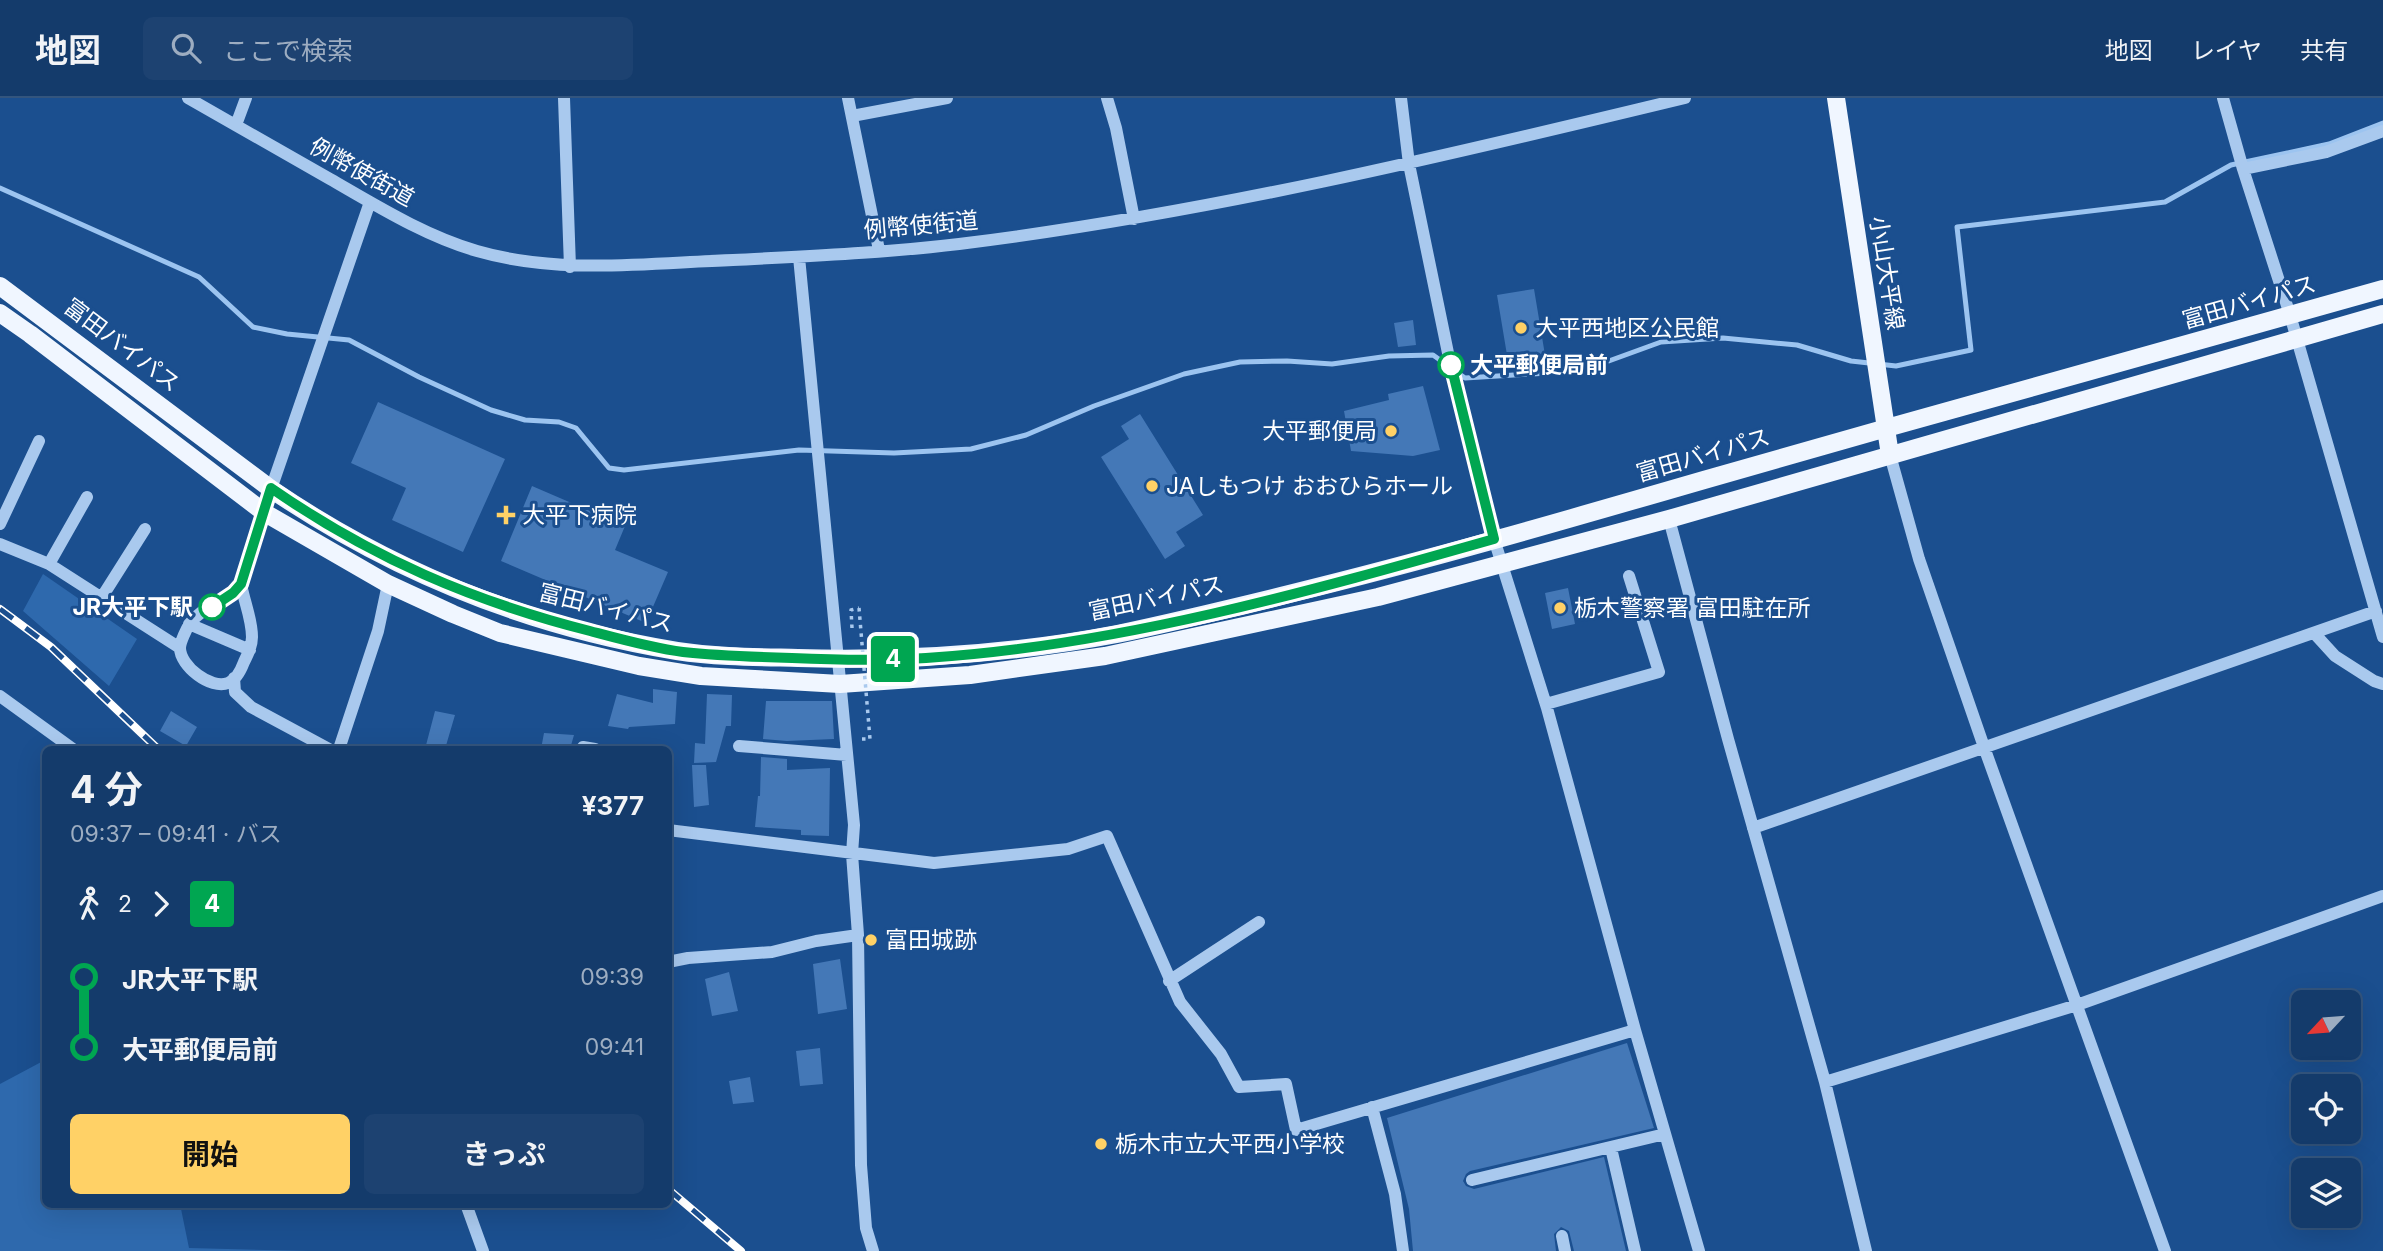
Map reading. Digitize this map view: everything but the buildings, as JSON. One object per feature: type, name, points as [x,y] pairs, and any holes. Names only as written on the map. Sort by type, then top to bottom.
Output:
[{"type":"main road","name":"小山大平線","points":[[1836,98],[1890,455]]},
{"type":"main road","name":"富田バイパス","points":[[0,286],[316,520],[392,561],[511,610],[626,641],[681,652],[837,660],[972,654],[1114,634],[1384,571],[2383,289]]},
{"type":"main road","name":"富田バイパス","points":[[0,313],[265,513],[388,584],[500,633],[639,666],[701,676],[840,684],[970,675],[1105,656],[1378,597],[1669,519],[2383,314]]},
{"type":"street","name":"例幣使街道","points":[[188,98],[431,234],[506,258],[570,267],[799,257],[956,244],[1134,219],[1409,164],[1685,98]]},
{"type":"street","points":[[236,125],[246,98]]},
{"type":"street","points":[[564,98],[570,267]]},
{"type":"street","points":[[848,98],[879,250]]},
{"type":"street","points":[[852,116],[947,98]]},
{"type":"street","points":[[1107,98],[1116,128],[1134,219]]},
{"type":"street","points":[[1401,98],[1409,164],[1454,382],[1494,539],[1546,704],[1634,1030],[1699,1251]]},
{"type":"street","points":[[2223,98],[2290,315],[2383,637]]},
{"type":"street","points":[[2243,169],[2326,152],[2383,131]]},
{"type":"street","points":[[180,648],[189,624],[200,613],[233,593],[241,584],[271,488],[370,202]]},
{"type":"street","points":[[799,257],[854,825],[852,854],[858,935],[861,1165],[866,1228],[873,1251]]},
{"type":"street","points":[[0,524],[39,441]]},
{"type":"street","points":[[1890,455],[1919,559],[2140,1188],[2165,1251]]},
{"type":"street","points":[[49,564],[87,497]]},
{"type":"street","points":[[1669,519],[1825,1082],[1866,1251]]},
{"type":"street","points":[[102,597],[145,529]]},
{"type":"street","points":[[0,544],[49,564],[102,597],[180,648],[185,661],[205,679],[217,685],[228,683],[234,678],[250,650],[252,635],[241,584]]},
{"type":"street","points":[[1546,704],[1659,672],[1629,576]]},
{"type":"street","points":[[340,746],[378,631],[388,584]]},
{"type":"street","points":[[1753,828],[2376,611]]},
{"type":"street","points":[[189,624],[250,650]]},
{"type":"street","points":[[2314,633],[2336,656],[2383,684]]},
{"type":"street","points":[[234,678],[235,692],[251,707],[323,746]]},
{"type":"street","points":[[0,695],[69,746]]},
{"type":"street","points":[[739,746],[847,755]]},
{"type":"street","points":[[672,831],[934,863],[1068,849],[1107,836],[1180,1002],[1220,1054],[1239,1087],[1286,1084],[1296,1130],[1634,1030]]},
{"type":"street","points":[[1825,1082],[2077,1005],[2383,896]]},
{"type":"street","points":[[1169,981],[1259,922]]},
{"type":"street","points":[[672,961],[772,951],[858,935]]},
{"type":"street","points":[[1371,1107],[1395,1194],[1404,1251]]},
{"type":"street","points":[[1472,1180],[1665,1134]]},
{"type":"street","points":[[1611,1148],[1635,1251]]},
{"type":"street","points":[[467,1208],[483,1251]]},
{"type":"street","points":[[1562,1236],[1565,1251]]},
{"type":"path","points":[[852,631],[851,610],[859,608],[870,739]]},
{"type":"shaded area","points":[[43,574],[137,639],[109,686],[23,611]]},
{"type":"shaded area","points":[[42,1062],[42,1208],[181,1208],[189,1248],[309,1251],[0,1251],[0,1084]]},
{"type":"waterway","points":[[1455,371],[1465,378],[1564,372],[1595,366],[1661,342],[1723,338],[1797,345],[1851,361],[1896,366],[1971,350],[1957,227],[2165,202],[2231,165],[2329,144],[2383,123]]},
{"type":"waterway","points":[[0,188],[199,277],[253,327],[287,334],[349,340],[419,377],[491,410],[525,420],[559,422],[576,428],[609,468],[624,470],[799,450],[894,453],[971,449],[1026,435],[1094,406],[1184,374],[1240,362],[1332,364],[1389,356],[1433,355],[1447,365]]},
{"type":"railway","points":[[0,609],[51,647],[155,746]]},
{"type":"railway","points":[[672,1192],[741,1251]]},
{"type":"bus line","name":"4","points":[[212,607],[241,584],[271,488],[316,520],[392,561],[458,590],[511,610],[626,641],[681,652],[837,660],[922,658],[972,654],[1114,634],[1384,571],[1494,539],[1451,365]]},
{"type":"place","name":"大平西地区公民館","points":[[1521,328]]},
{"type":"place","name":"大平郵便局前","points":[[1451,365]]},
{"type":"place","name":"大平郵便局","points":[[1391,431]]},
{"type":"place","name":"JAしもつけ おおひらホール","points":[[1152,486]]},
{"type":"place","name":"大平下病院","points":[[506,515]]},
{"type":"place","name":"JR大平下駅","points":[[212,607]]},
{"type":"place","name":"栃木警察署 富田駐在所","points":[[1560,608]]},
{"type":"place","name":"富田城跡","points":[[871,940]]},
{"type":"place","name":"栃木市立大平西小学校","points":[[1101,1144]]}]
